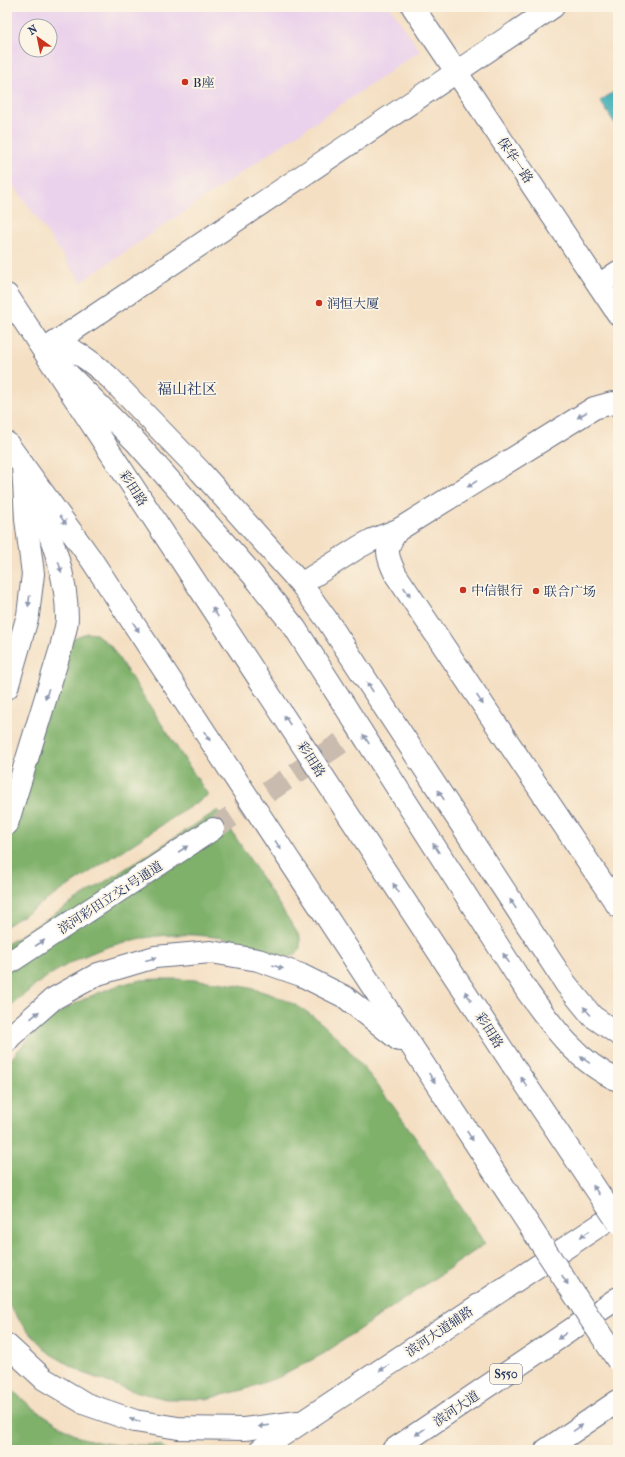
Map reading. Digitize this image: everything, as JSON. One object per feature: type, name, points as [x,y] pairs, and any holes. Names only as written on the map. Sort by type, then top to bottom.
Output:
[{"type":"main road","name":"保华一路","points":[[413,7],[618,314]]},
{"type":"main road","points":[[44,350],[553,7]]},
{"type":"main road","points":[[599,285],[618,272]]},
{"type":"main road","name":"彩田路","points":[[7,295],[512,1064],[618,1222]]},
{"type":"main road","points":[[44,350],[63,347],[95,365],[110,378],[200,471],[301,584],[327,620],[379,718],[566,984],[592,1016],[618,1034]]},
{"type":"main road","points":[[44,350],[136,442],[252,574],[295,628],[527,991],[555,1030],[581,1058],[618,1080]]},
{"type":"main road","points":[[301,584],[359,547],[372,540],[398,530],[594,408],[612,403],[618,405]]},
{"type":"main road","points":[[7,443],[91,559],[618,1361]]},
{"type":"main road","points":[[7,688],[28,615],[33,574],[26,519],[23,465]]},
{"type":"main road","points":[[7,824],[61,648],[67,619],[63,576],[53,541],[23,465]]},
{"type":"main road","points":[[398,530],[391,539],[386,551],[396,575],[618,906]]},
{"type":"main road","points":[[359,547],[369,547],[379,551],[390,563]]},
{"type":"main road","name":"滨河彩田立交1号通道","points":[[7,964],[213,830]]},
{"type":"main road","points":[[7,1041],[53,999],[98,974],[155,957],[211,952],[258,960],[301,975],[345,997],[415,1054]]},
{"type":"main road","name":"滨河大道辅路","points":[[260,1450],[618,1212]]},
{"type":"main road","name":"滨河大道","points":[[393,1450],[618,1298]]},
{"type":"main road","points":[[7,1344],[44,1379],[86,1404],[135,1421],[178,1428],[244,1429],[303,1421]]},
{"type":"main road","points":[[546,1450],[618,1401]]},
{"type":"shaded area","points":[[7,7],[390,7],[420,51],[81,282],[7,175]]},
{"type":"green space","points":[[87,633],[96,634],[110,645],[208,795],[7,926],[7,834],[70,641]]},
{"type":"green space","points":[[218,810],[300,937],[300,950],[291,956],[284,957],[241,942],[196,935],[152,937],[130,941],[109,946],[69,964],[32,988],[7,1010],[7,944]]},
{"type":"green space","points":[[172,979],[223,983],[257,990],[289,1002],[304,1010],[324,1025],[351,1053],[405,1122],[485,1244],[323,1354],[282,1376],[243,1390],[206,1399],[166,1399],[126,1389],[83,1373],[49,1353],[27,1330],[7,1303],[7,1065],[23,1045],[49,1020],[65,1009],[86,998],[131,982],[141,980]]},
{"type":"green space","points":[[7,1386],[33,1408],[79,1437],[118,1445],[160,1445],[167,1450],[7,1450]]},
{"type":"water","points":[[618,89],[618,128],[600,101]]},
{"type":"tunnel","points":[[213,829],[372,722]]},
{"type":"place","name":"B座","points":[[185,82]]},
{"type":"place","name":"润恒大厦","points":[[319,303]]},
{"type":"place","name":"中信银行","points":[[463,590]]},
{"type":"place","name":"联合广场","points":[[536,591]]},
{"type":"district","name":"福山社区","points":[[187,389]]}]
